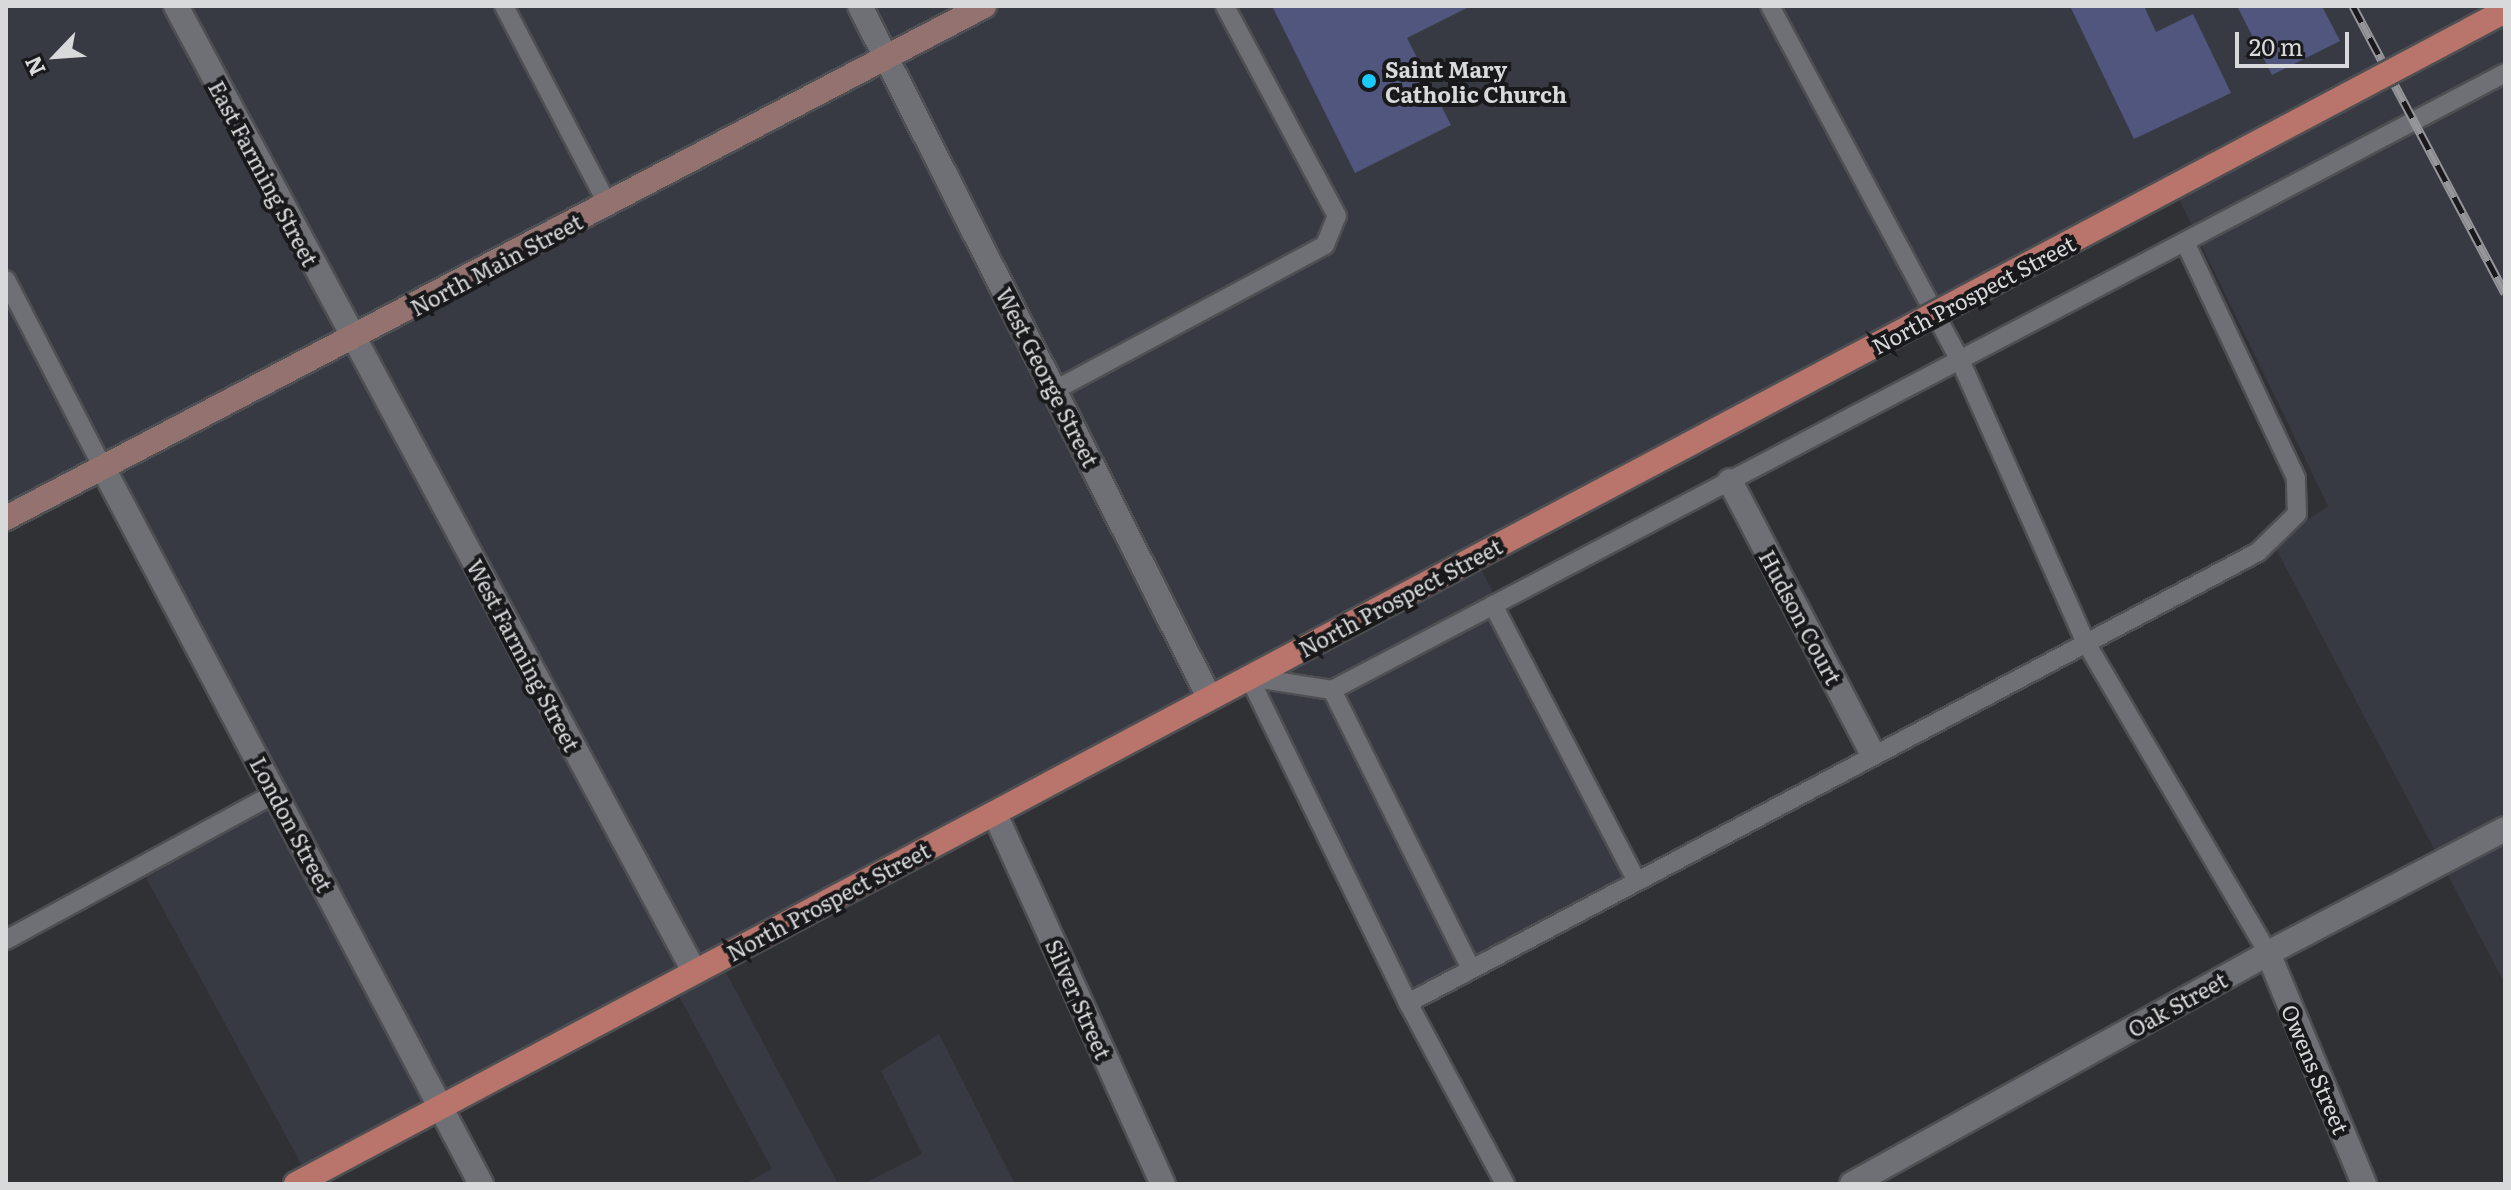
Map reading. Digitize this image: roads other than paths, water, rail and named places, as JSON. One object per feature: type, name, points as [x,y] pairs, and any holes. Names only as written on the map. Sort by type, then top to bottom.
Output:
[{"type":"main road","name":"North Prospect Street","points":[[296,1184],[2505,11]]},
{"type":"street","name":"East Farming Street","points":[[176,6],[353,340]]},
{"type":"street","name":"West George Street","points":[[860,6],[1209,697]]},
{"type":"street","name":"North Main Street","points":[[6,518],[102,466],[353,340],[984,6]]},
{"type":"street","name":"West Farming Street","points":[[353,340],[694,971]]},
{"type":"street","name":"London Street","points":[[102,466],[481,1184]]},
{"type":"street","name":"Hudson Court","points":[[1730,481],[1872,753]]},
{"type":"street","name":"Silver Street","points":[[995,814],[1163,1184]]},
{"type":"street","name":"Oak Street","points":[[1852,1184],[2268,953],[2505,829]]},
{"type":"street","name":"Owens Street","points":[[2268,953],[2364,1184]]},
{"type":"lane","points":[[504,6],[608,205]]},
{"type":"lane","points":[[1055,390],[1325,245],[1337,216],[1225,6]]},
{"type":"lane","points":[[1770,6],[1959,358],[2085,641],[2268,953]]},
{"type":"lane","points":[[1249,677],[1332,690],[2505,73]]},
{"type":"lane","points":[[1408,1003],[1872,753],[2258,552],[2297,514],[2296,478],[2185,242]]},
{"type":"lane","points":[[6,280],[102,466]]},
{"type":"lane","points":[[1493,605],[1636,880]]},
{"type":"lane","points":[[1249,677],[1408,1003],[1505,1184]]},
{"type":"lane","points":[[1332,690],[1471,969]]},
{"type":"lane","points":[[6,940],[276,793]]},
{"type":"railway","points":[[2353,6],[2505,293]]},
{"type":"place","name":"Saint Mary Catholic Church","points":[[1369,81]]}]
